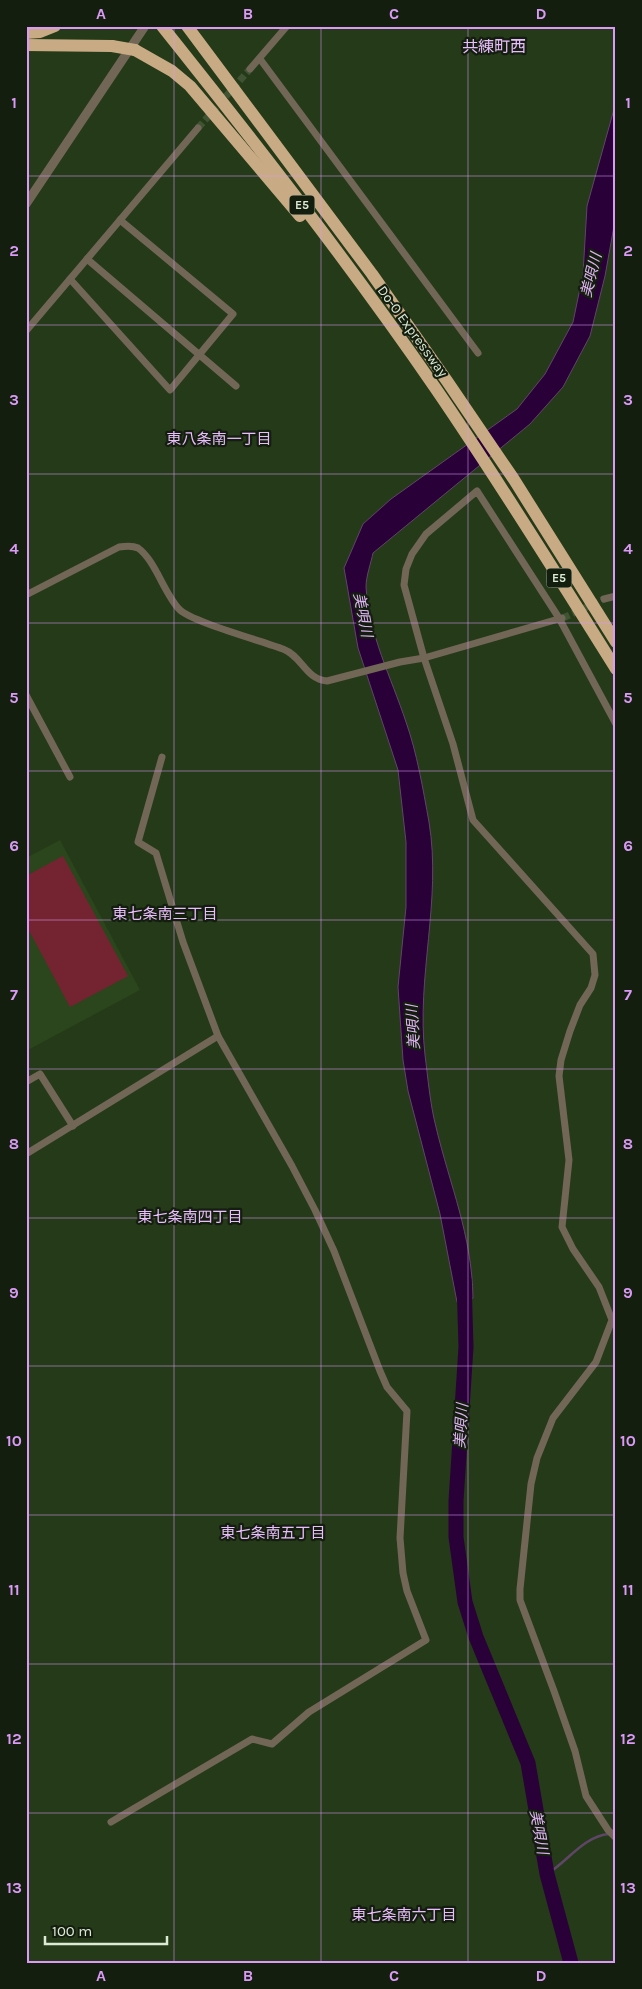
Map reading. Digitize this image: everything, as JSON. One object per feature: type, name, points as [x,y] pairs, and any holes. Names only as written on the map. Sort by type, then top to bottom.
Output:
[{"type":"highway","points":[[26,33],[40,32],[55,26]]},
{"type":"highway","name":"Do-O Expressway","points":[[162,26],[258,146],[435,388],[502,487],[616,669]]},
{"type":"highway","name":"Do-O Expressway","points":[[187,26],[448,381],[513,478],[616,642]]},
{"type":"highway","points":[[191,26],[199,40]]},
{"type":"highway","points":[[26,45],[112,46],[135,50],[172,71],[190,86],[382,314]]},
{"type":"street","points":[[26,204],[145,26]]},
{"type":"street","points":[[250,69],[287,26]]},
{"type":"street","points":[[260,59],[478,353]]},
{"type":"street","points":[[26,331],[198,128]]},
{"type":"street","points":[[70,279],[170,390],[233,314],[120,220]]},
{"type":"street","points":[[87,259],[236,386]]},
{"type":"street","points":[[616,724],[561,618],[477,490],[426,534],[412,554],[406,569],[404,585],[424,658],[453,744],[473,820],[593,954],[595,974],[591,988],[580,1005],[561,1060],[559,1076],[569,1160],[562,1227],[573,1249],[598,1287],[612,1320],[596,1362],[553,1418],[537,1458],[530,1493],[520,1600],[560,1708],[586,1796],[608,1830],[616,1838]]},
{"type":"street","points":[[26,595],[119,547],[138,548],[152,565],[168,597],[181,612],[285,650],[293,655],[309,674],[317,680],[327,681],[400,662],[424,658],[561,618]]},
{"type":"street","points":[[604,599],[615,597]]},
{"type":"street","points":[[26,695],[70,777]]},
{"type":"street","points":[[111,1822],[252,1739],[272,1744],[309,1712],[426,1640],[407,1591],[402,1564],[400,1538],[407,1411],[387,1387],[334,1251],[315,1210],[218,1036],[182,942],[156,853],[138,842],[162,757]]},
{"type":"street","points":[[26,1154],[218,1036]]},
{"type":"street","points":[[26,1082],[40,1074],[73,1126]]},
{"type":"shaded area","points":[[60,840],[140,990],[26,1051],[26,858]]},
{"type":"shaded area","points":[[63,856],[128,976],[70,1007],[26,925],[26,876]]},
{"type":"water","points":[[616,102],[616,215],[605,276],[590,336],[563,387],[530,424],[373,553],[366,583],[371,622],[410,734],[429,822],[433,880],[423,1026],[432,1109],[465,1232],[472,1275],[473,1298],[457,1302],[440,1214],[408,1091],[403,1060],[398,987],[406,907],[406,842],[398,770],[358,648],[344,568],[363,524],[391,499],[517,409],[545,374],[573,322],[583,274],[587,206]]},
{"type":"waterway","name":"美唄川","points":[[464,1280],[466,1347],[456,1501],[456,1537],[465,1602],[476,1637],[528,1763],[547,1874],[571,1963]]},
{"type":"waterway","points":[[547,1874],[584,1844],[592,1839],[609,1834]]},
{"type":"tunnel","points":[[198,128],[250,69]]},
{"type":"tunnel","points":[[563,618],[604,599]]},
{"type":"district","name":"共練町西","points":[[494,46]]},
{"type":"district","name":"東八条南一丁目","points":[[219,439]]},
{"type":"district","name":"東七条南三丁目","points":[[165,914]]},
{"type":"district","name":"東七条南四丁目","points":[[190,1217]]},
{"type":"district","name":"東七条南五丁目","points":[[273,1533]]},
{"type":"district","name":"東七条南六丁目","points":[[404,1915]]}]
